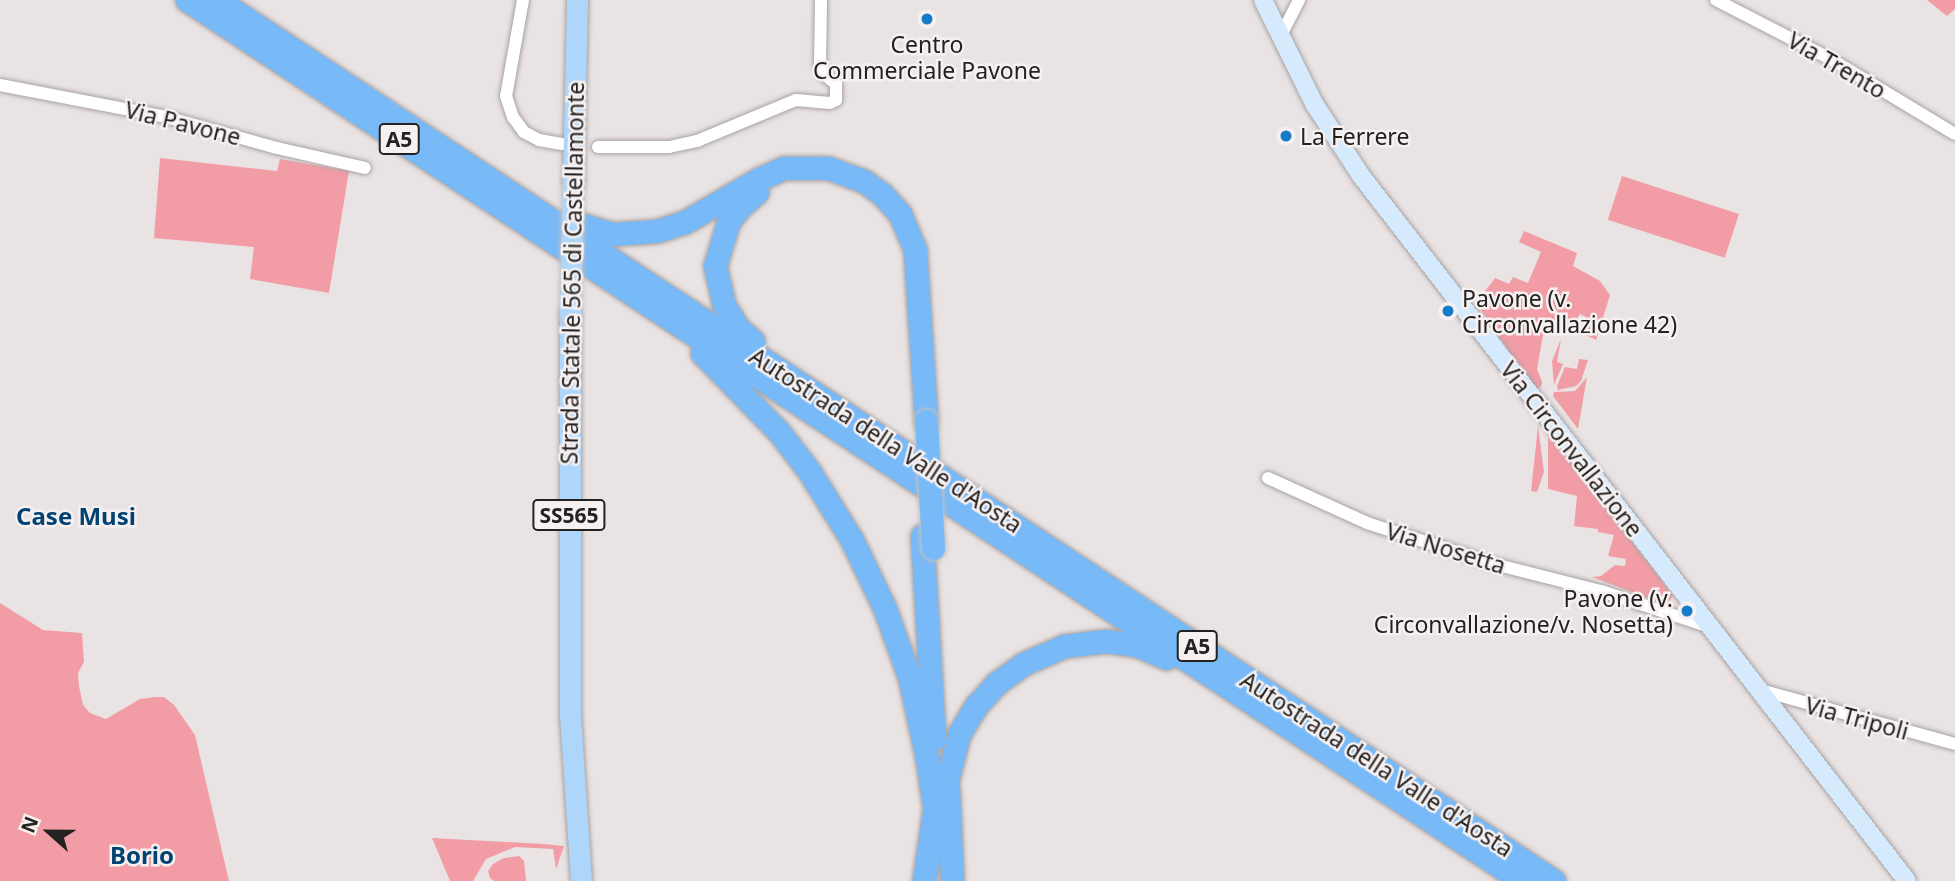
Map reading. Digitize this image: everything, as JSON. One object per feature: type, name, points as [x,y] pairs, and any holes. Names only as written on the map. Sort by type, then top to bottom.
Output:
[{"type":"highway","name":"Autostrada della Valle d'Aosta","points":[[187,0],[1522,881]]},
{"type":"highway","name":"Autostrada della Valle d'Aosta","points":[[218,0],[463,159],[1554,881]]},
{"type":"highway","points":[[463,159],[493,172],[583,227],[620,234],[657,231],[685,222],[759,178],[785,168],[828,168],[864,181],[882,194],[900,214],[915,250],[920,417]]},
{"type":"highway","points":[[841,409],[788,365],[750,339],[731,317],[719,293],[715,266],[728,223],[748,199],[780,180],[818,176],[844,182],[880,205],[897,228],[908,264],[920,417],[934,709],[935,812],[924,881]]},
{"type":"highway","points":[[610,279],[648,314],[708,358],[753,402],[809,471],[834,510],[885,609],[910,679],[935,812]]},
{"type":"highway","points":[[927,542],[948,777],[952,881]]},
{"type":"highway","points":[[948,777],[959,734],[985,695],[1023,664],[1064,646],[1106,641],[1136,645],[1182,667],[1217,690],[1262,709]]},
{"type":"main road","name":"Strada Statale 565 di Castellamonte","points":[[577,0],[570,314],[570,715],[581,881]]},
{"type":"main road","name":"Via Circonvallazione","points":[[1263,0],[1315,105],[1362,177],[1907,881]]},
{"type":"street","points":[[523,0],[506,96],[513,117],[524,132],[539,140],[562,144]]},
{"type":"street","points":[[598,147],[669,147],[697,141],[796,100],[830,103],[836,100],[836,84],[822,73],[820,66],[821,0]]},
{"type":"street","points":[[1280,37],[1299,0]]},
{"type":"street","name":"Via Trento","points":[[1716,0],[1829,58],[1955,134]]},
{"type":"street","name":"Via Pavone","points":[[0,85],[166,117],[277,148],[365,168]]},
{"type":"street","name":"Via Nosetta","points":[[1268,478],[1367,523],[1494,564],[1601,591],[1710,627]]},
{"type":"street","name":"Via Tripoli","points":[[1759,690],[1955,744]]},
{"type":"shaded area","points":[[1927,0],[1955,0],[1955,9],[1947,16]]},
{"type":"shaded area","points":[[160,158],[277,171],[280,159],[349,171],[329,293],[250,279],[254,247],[154,238]]},
{"type":"shaded area","points":[[1622,176],[1739,214],[1725,258],[1608,220]]},
{"type":"shaded area","points":[[1524,231],[1577,253],[1573,266],[1600,281],[1610,295],[1596,340],[1580,332],[1586,317],[1580,314],[1571,329],[1545,324],[1537,369],[1542,382],[1541,387],[1534,388],[1476,303],[1495,278],[1509,284],[1513,277],[1528,283],[1541,252],[1519,242]]},
{"type":"shaded area","points":[[1561,339],[1557,362],[1563,364],[1554,385],[1552,361]]},
{"type":"shaded area","points":[[1579,359],[1588,360],[1581,381],[1576,386],[1558,390],[1557,386],[1565,367],[1577,369]]},
{"type":"shaded area","points":[[1587,377],[1578,429],[1553,396],[1554,392],[1575,391]]},
{"type":"shaded area","points":[[1538,426],[1544,472],[1537,492],[1531,491]]},
{"type":"shaded area","points":[[1548,431],[1673,596],[1666,605],[1592,577],[1601,576],[1615,565],[1625,566],[1626,559],[1608,556],[1614,535],[1598,532],[1598,529],[1574,526],[1577,496],[1548,489]]},
{"type":"shaded area","points":[[0,603],[43,630],[82,633],[84,662],[78,673],[79,686],[83,705],[90,713],[106,719],[140,699],[155,697],[164,697],[174,705],[195,735],[229,881],[0,881]]},
{"type":"shaded area","points":[[432,838],[564,846],[556,869],[553,849],[515,847],[486,859],[473,881],[450,881]]},
{"type":"shaded area","points":[[519,856],[524,861],[526,881],[494,881],[490,878],[488,871],[493,864],[504,858]]},
{"type":"place","name":"Centro Commerciale Pavone","points":[[927,19]]},
{"type":"place","name":"La Ferrere","points":[[1286,136]]},
{"type":"place","name":"Pavone (v. Circonvallazione 42)","points":[[1448,311]]},
{"type":"place","name":"Pavone (v. Circonvallazione/v. Nosetta)","points":[[1687,611]]},
{"type":"district","name":"Case Musi","points":[[76,516]]},
{"type":"district","name":"Borio","points":[[142,855]]}]
